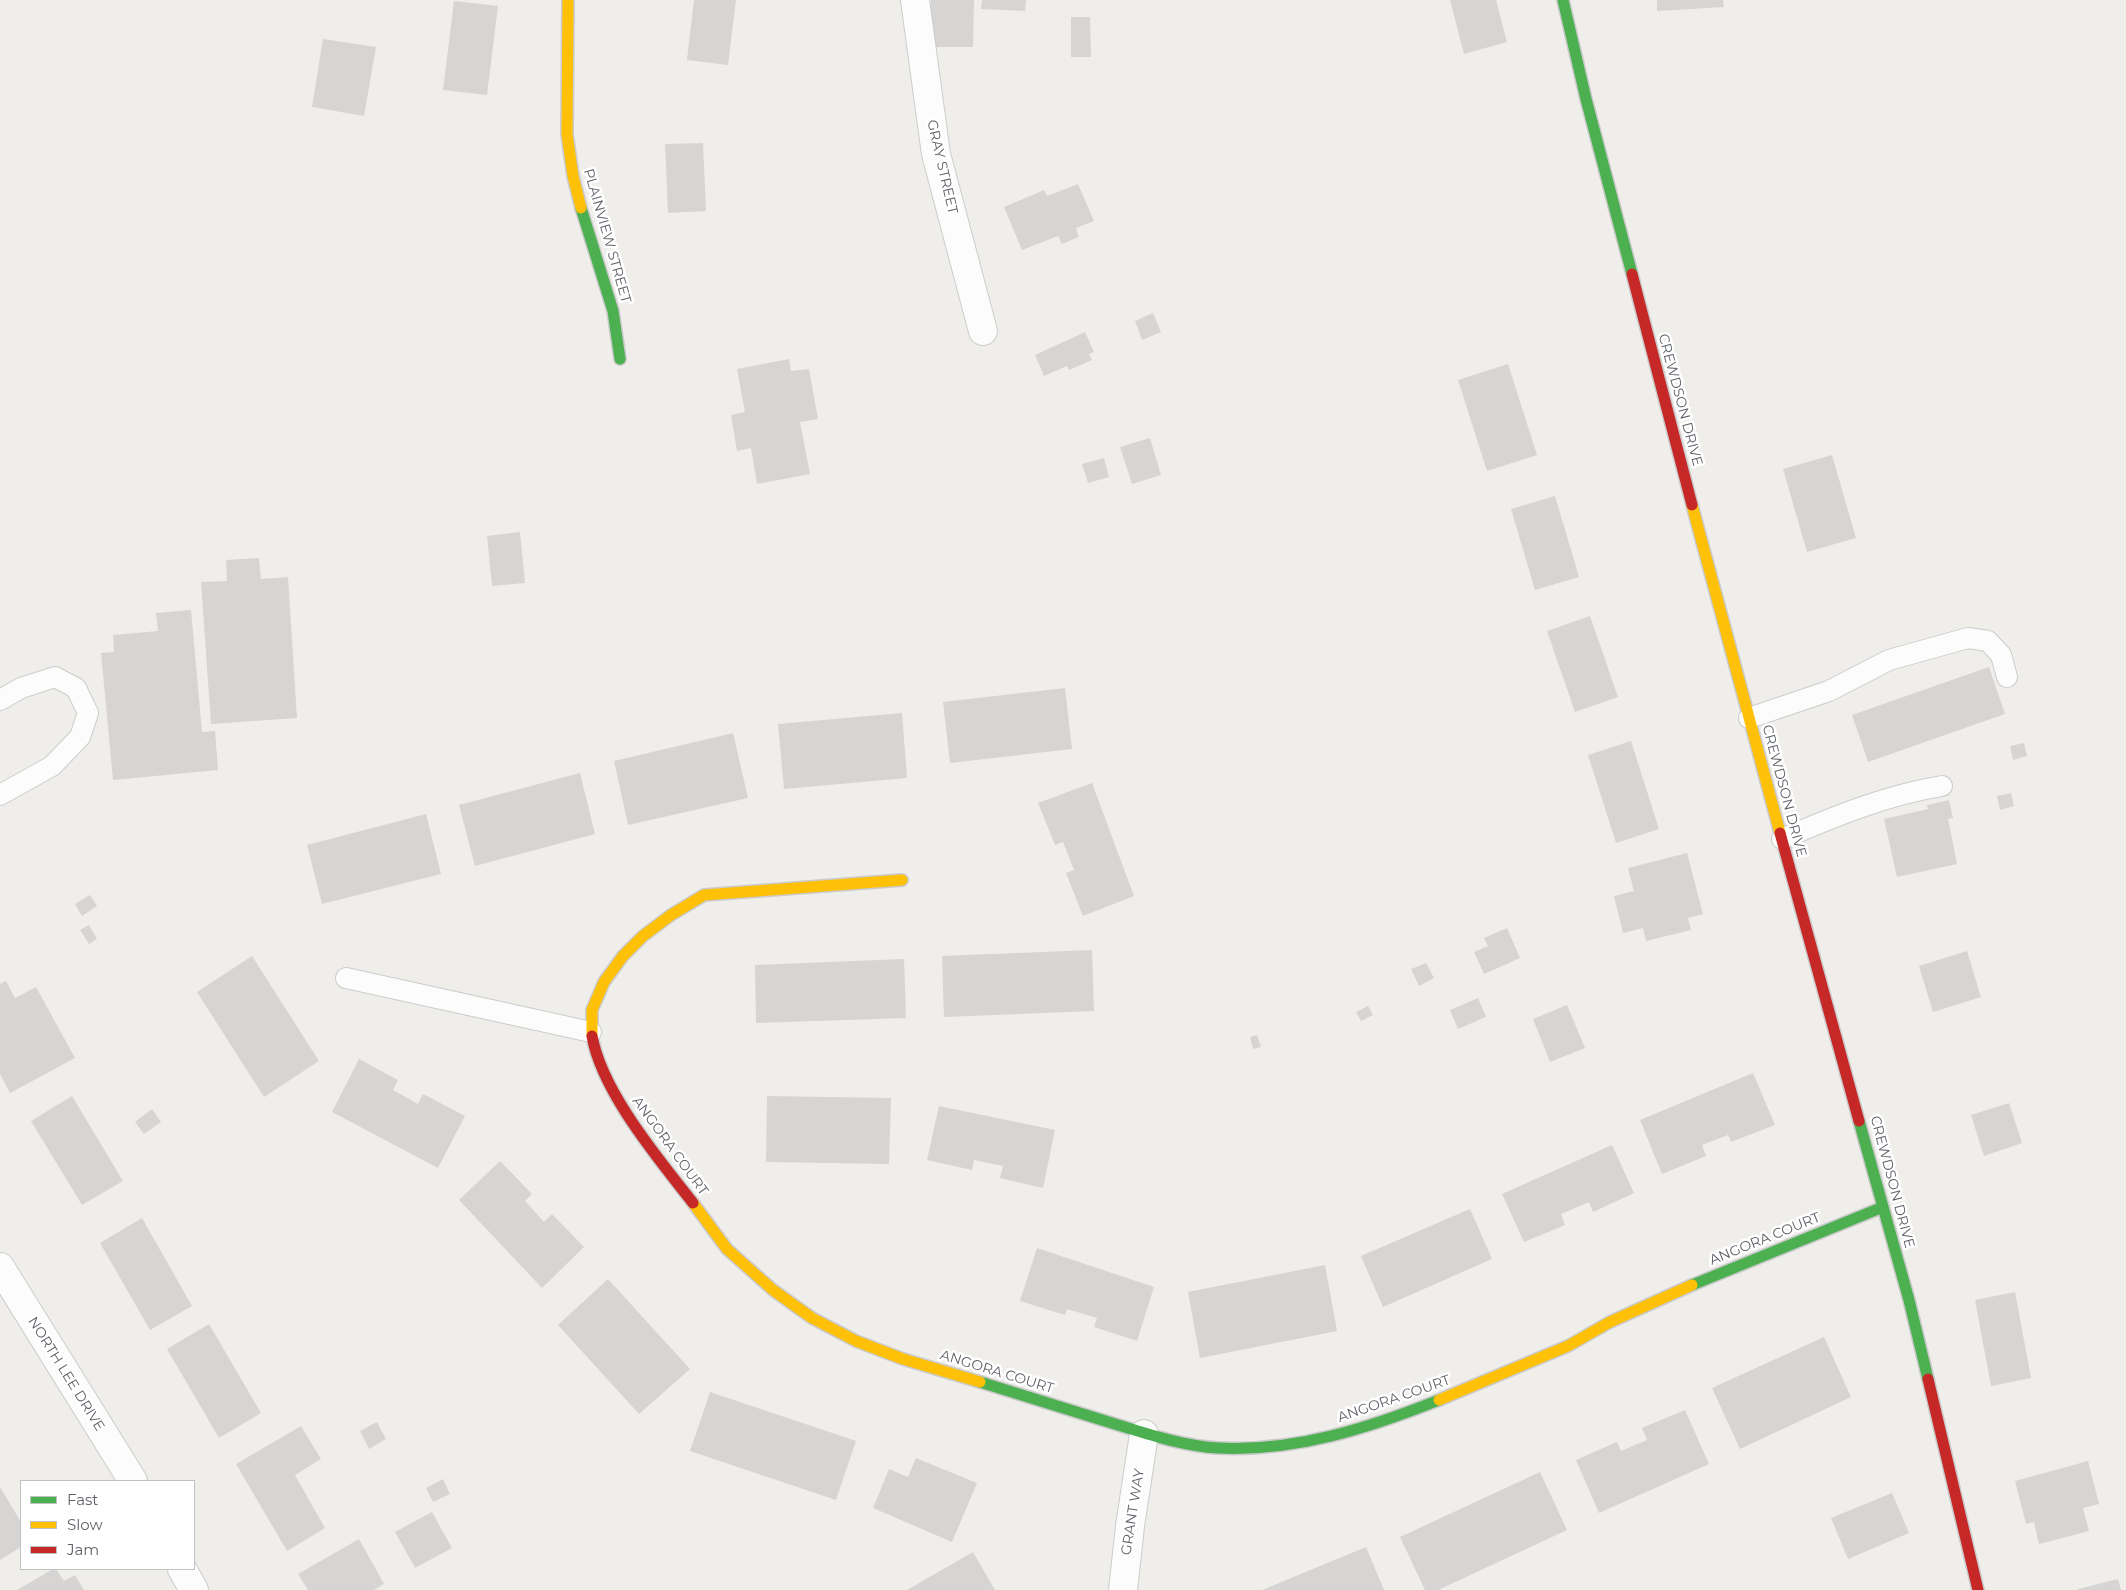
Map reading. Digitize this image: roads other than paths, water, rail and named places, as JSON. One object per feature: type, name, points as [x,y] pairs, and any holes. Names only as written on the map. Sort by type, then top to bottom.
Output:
[{"type":"street","name":"PLAINVIEW STREET","points":[[568,0],[567,134],[573,176],[586,229],[613,311],[620,359]]},
{"type":"street","name":"GRAY STREET","points":[[915,0],[936,154],[983,331]]},
{"type":"street","name":"CREWDSON DRIVE","points":[[1562,0],[1586,99],[1749,718],[1909,1300],[1978,1590]]},
{"type":"street","name":"ANGORA COURT","points":[[902,880],[704,895],[643,936],[623,956],[604,982],[592,1010],[591,1032],[595,1054],[604,1073],[645,1140],[727,1249],[773,1290],[812,1318],[856,1341],[903,1359],[1172,1441],[1217,1448],[1261,1448],[1307,1441],[1352,1431],[1405,1413],[1484,1382],[1568,1346],[1610,1322],[1687,1287],[1883,1207]]},
{"type":"street","name":"NORTH LEE DRIVE","points":[[0,1266],[132,1480]]},
{"type":"street","name":"GRANT WAY","points":[[1123,1590],[1130,1526],[1144,1434]]},
{"type":"street","points":[[183,1570],[194,1590]]},
{"type":"lane","points":[[1749,718],[1829,691],[1890,660],[1968,638],[1988,641],[2001,655],[2007,677]]},
{"type":"lane","points":[[0,700],[21,688],[55,677],[76,688],[88,714],[80,737],[52,766],[0,795]]},
{"type":"lane","points":[[1782,840],[1825,820],[1876,802],[1942,786]]},
{"type":"lane","points":[[346,978],[591,1032]]}]
